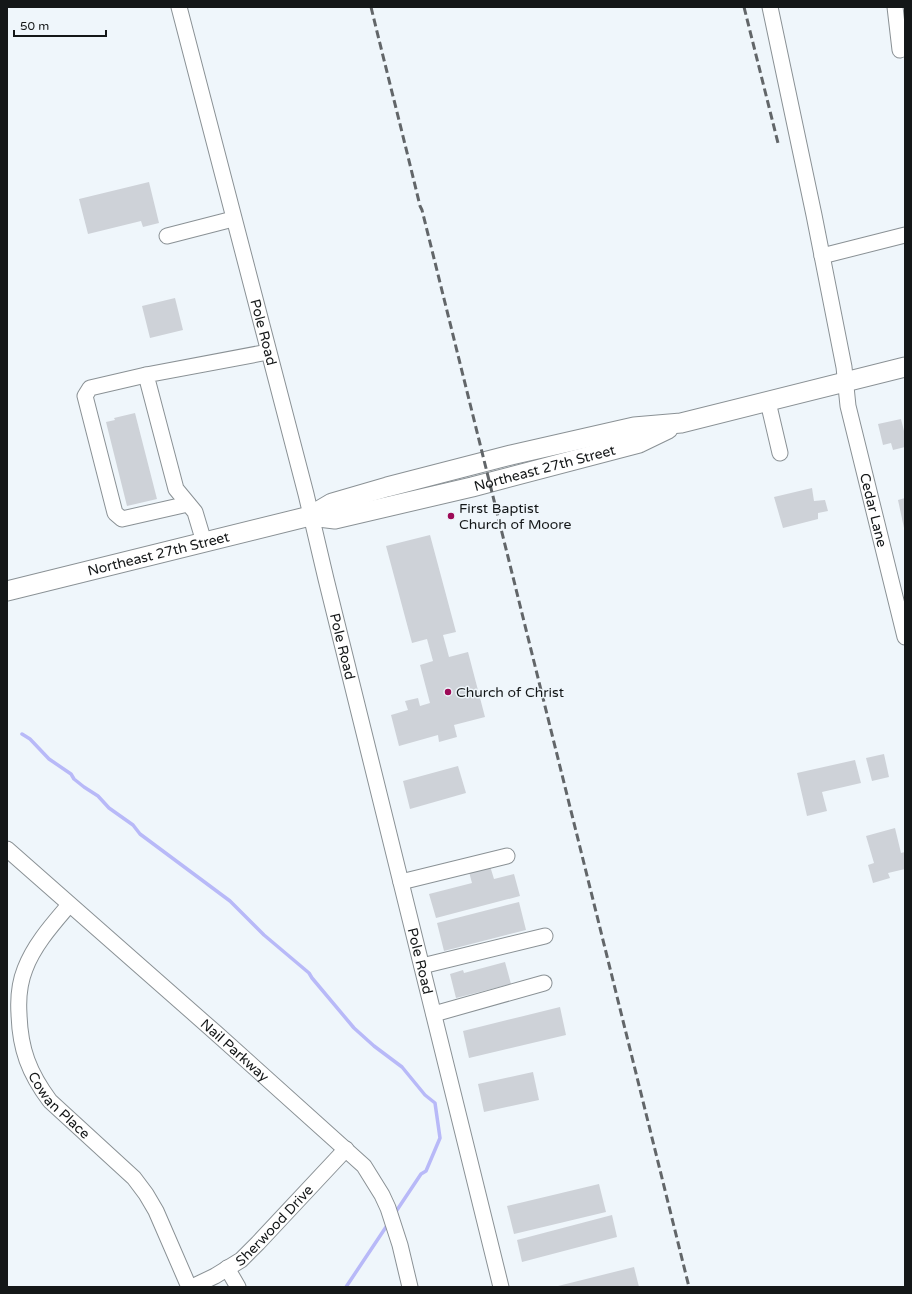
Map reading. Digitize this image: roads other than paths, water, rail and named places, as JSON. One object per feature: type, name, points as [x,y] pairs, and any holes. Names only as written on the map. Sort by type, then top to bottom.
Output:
[{"type":"main road","name":"Northeast 27th Street","points":[[7,591],[310,516],[335,518],[472,488],[639,443],[681,423],[905,367]]},
{"type":"street","name":"Pole Road","points":[[179,7],[306,494],[310,516],[501,1287]]},
{"type":"street","name":"Cedar Lane","points":[[770,7],[844,367],[848,406],[905,637]]},
{"type":"street","points":[[895,7],[900,50]]},
{"type":"street","points":[[167,236],[234,219]]},
{"type":"street","points":[[822,256],[905,235]]},
{"type":"street","points":[[188,504],[122,519],[115,513],[85,396],[90,388],[146,375],[268,352]]},
{"type":"street","points":[[146,375],[176,488],[195,512],[204,542]]},
{"type":"street","points":[[768,402],[780,453]]},
{"type":"street","name":"Nail Parkway","points":[[7,849],[364,1166],[382,1195],[388,1208],[400,1244],[410,1287]]},
{"type":"street","points":[[401,882],[507,856]]},
{"type":"street","name":"Cowan Place","points":[[70,905],[40,940],[24,970],[18,1002],[20,1035],[23,1049],[40,1088],[50,1101],[134,1178],[146,1194],[156,1211],[190,1287]]},
{"type":"street","points":[[422,966],[545,936]]},
{"type":"street","points":[[434,1014],[544,983]]},
{"type":"street","name":"Sherwood Drive","points":[[190,1287],[215,1276],[241,1260],[346,1149]]},
{"type":"street","points":[[227,1268],[238,1287]]},
{"type":"waterway","points":[[22,734],[30,739],[49,759],[71,774],[74,779],[98,796],[109,808],[133,825],[140,834],[230,901],[264,935],[309,973],[354,1028],[374,1046],[402,1067],[425,1095],[435,1103],[440,1138],[426,1171],[421,1174],[395,1213]]},
{"type":"waterway","points":[[346,1287],[388,1224]]},
{"type":"railway","points":[[371,7],[689,1287]]},
{"type":"railway","points":[[744,7],[778,143]]},
{"type":"place","name":"First Baptist Church of Moore","points":[[451,516]]},
{"type":"place","name":"Church of Christ","points":[[448,692]]}]
